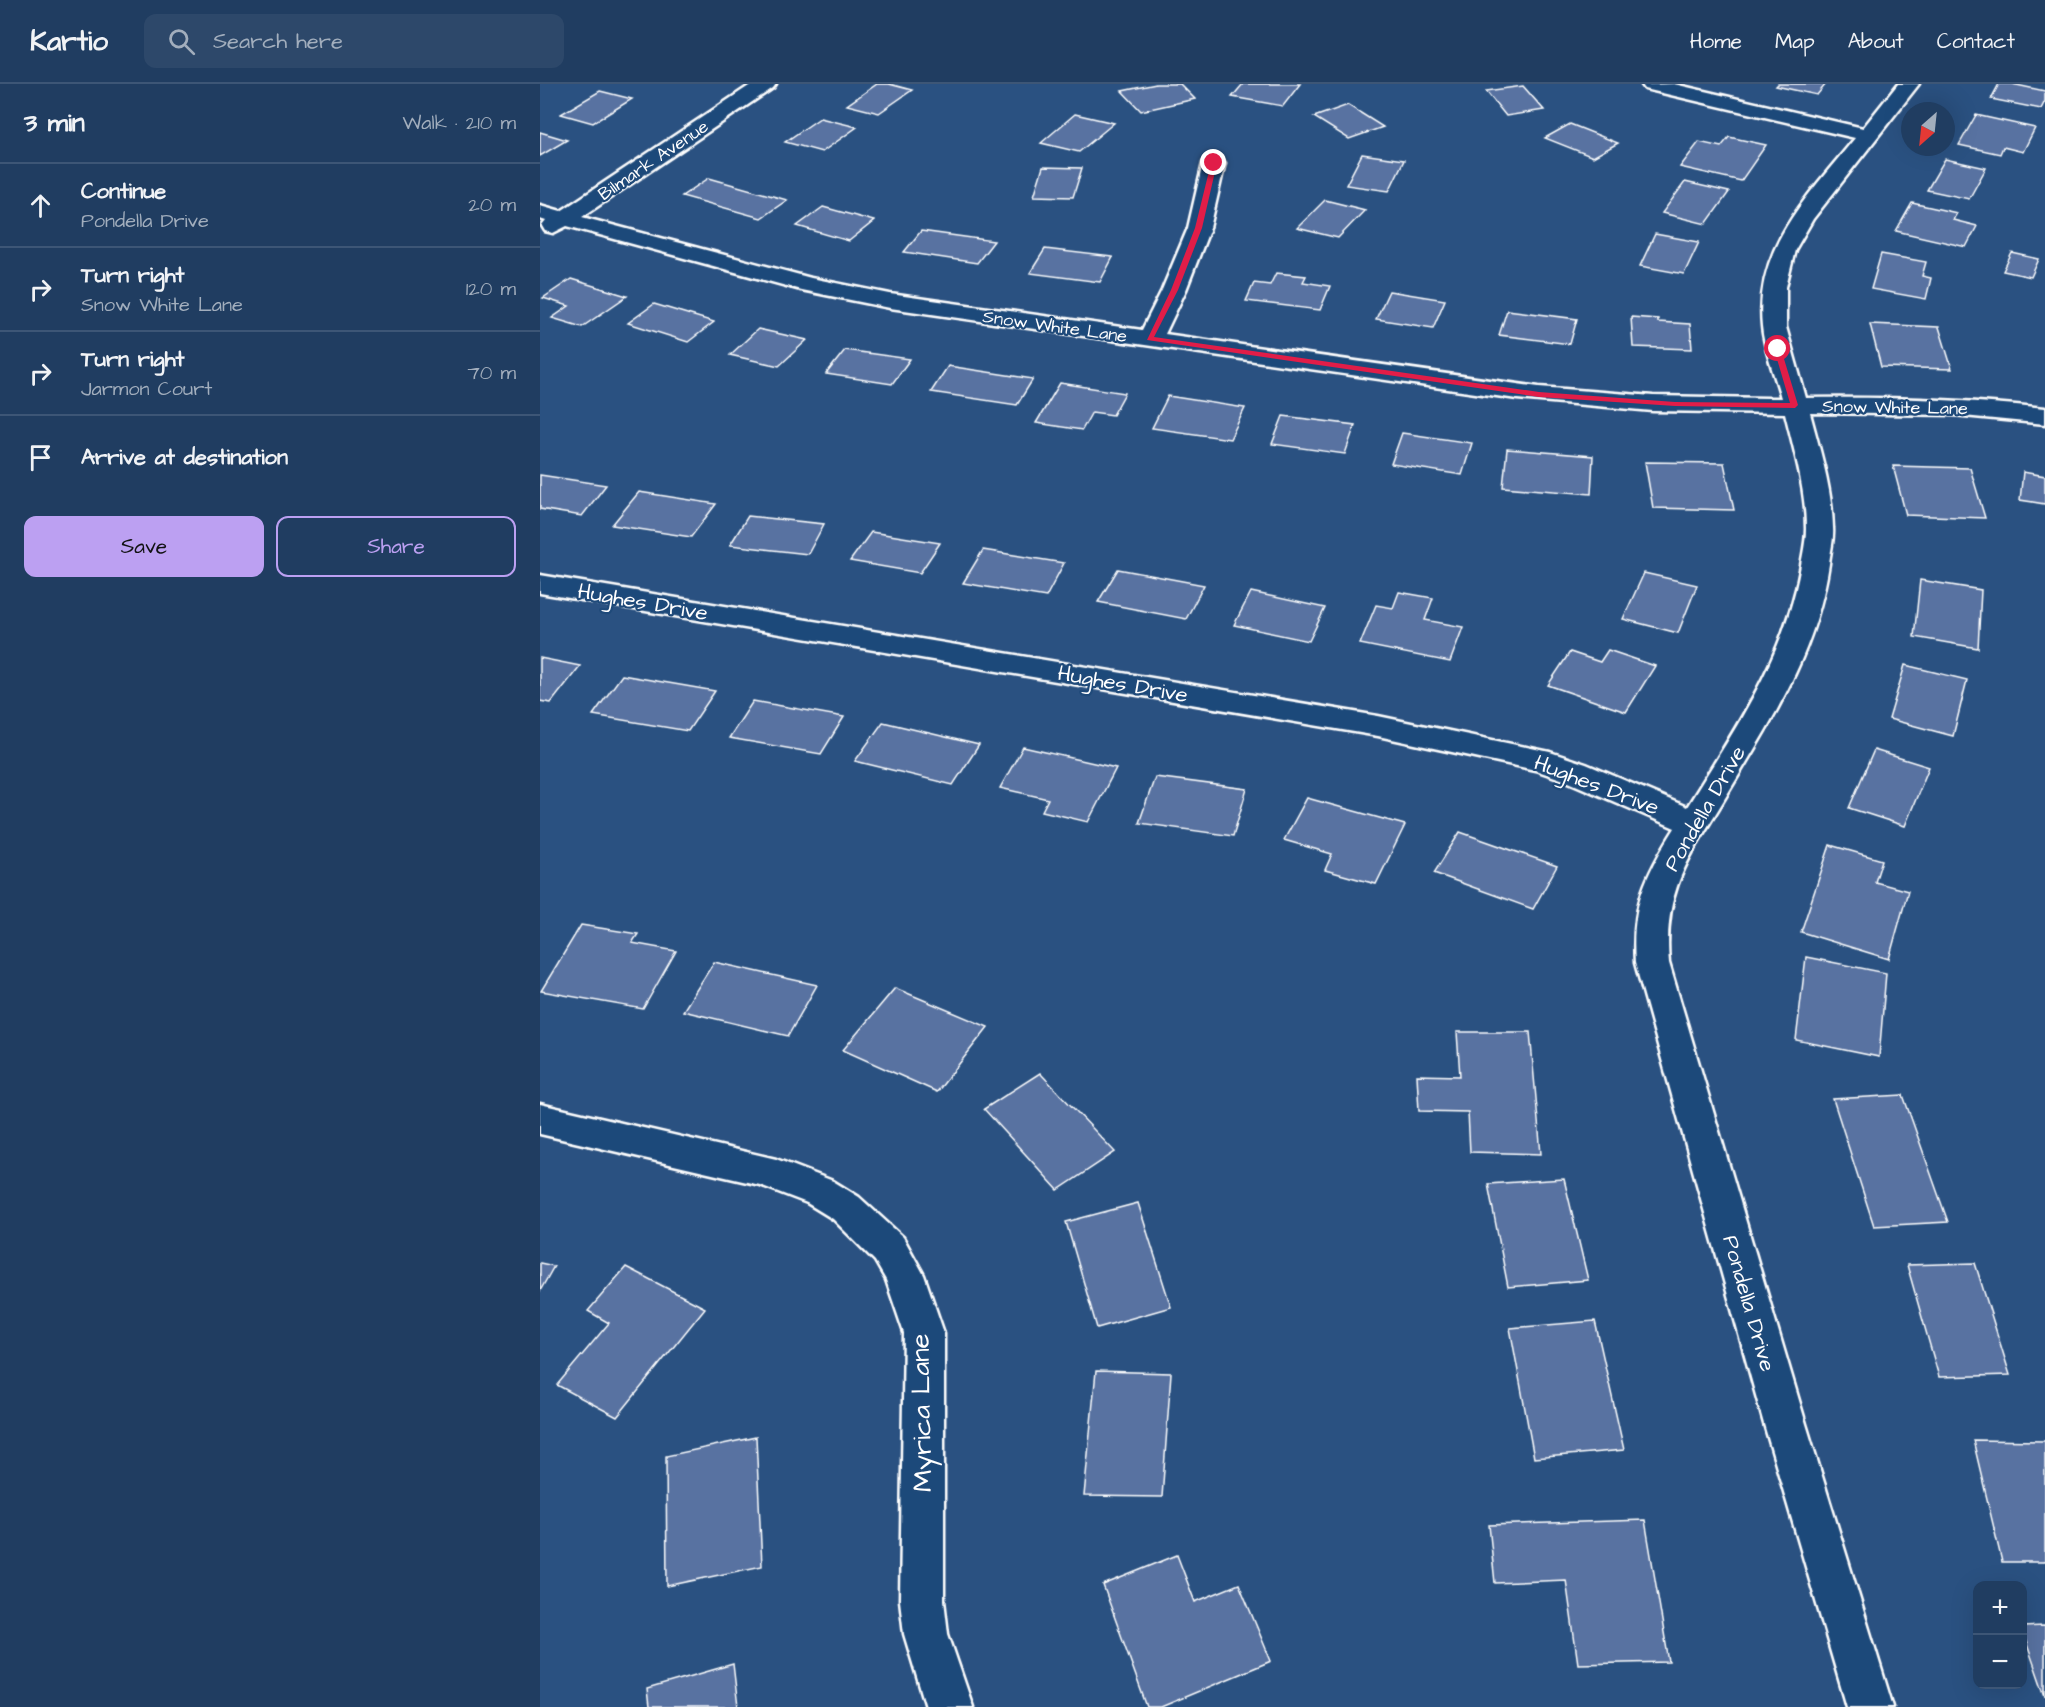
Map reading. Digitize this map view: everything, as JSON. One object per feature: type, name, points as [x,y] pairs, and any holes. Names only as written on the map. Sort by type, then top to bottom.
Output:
[{"type":"street","name":"Bilmark Avenue","points":[[540,235],[766,84]]},
{"type":"street","name":"Pondella Drive","points":[[1870,1707],[1778,1401],[1652,963],[1650,938],[1652,913],[1665,871],[1771,695],[1801,627],[1810,594],[1820,530],[1813,471],[1774,327],[1774,287],[1784,250],[1803,216],[1909,84]]},
{"type":"street","points":[[1652,85],[1868,135]]},
{"type":"street","points":[[1150,339],[1174,290],[1198,228],[1214,163]]},
{"type":"street","name":"Snow White Lane","points":[[540,212],[809,285],[890,302],[1539,395],[1675,404],[1933,406],[2045,416]]},
{"type":"street","name":"Hughes Drive","points":[[540,584],[1378,726],[1539,760],[1575,772],[1694,823]]},
{"type":"street","name":"Myrica Lane","points":[[540,1119],[763,1170],[820,1192],[846,1208],[889,1249],[904,1275],[924,1333],[922,1600],[926,1634],[950,1707]]},
{"type":"building","points":[[877,84],[889,84],[912,90],[879,113],[847,105]]},
{"type":"building","points":[[1156,84],[1180,84],[1195,99],[1141,111],[1122,91]]},
{"type":"building","points":[[1243,84],[1300,84],[1283,106],[1232,97]]},
{"type":"building","points":[[1778,84],[1826,84],[1817,95],[1776,86]]},
{"type":"building","points":[[1999,84],[2012,84],[2045,91],[2045,101],[2041,109],[1991,99]]},
{"type":"building","points":[[1523,86],[1544,110],[1506,116],[1486,91]]},
{"type":"building","points":[[600,91],[632,99],[593,123],[561,114]]},
{"type":"building","points":[[1348,105],[1383,127],[1349,139],[1314,117]]},
{"type":"building","points":[[1075,114],[1114,123],[1079,152],[1041,143]]},
{"type":"building","points":[[1976,115],[2035,128],[2023,152],[2003,147],[2000,154],[1959,145]]},
{"type":"building","points":[[820,118],[857,127],[822,152],[785,142]]},
{"type":"building","points":[[1570,124],[1618,143],[1593,157],[1545,138]]},
{"type":"building","points":[[540,132],[567,140],[540,156]]},
{"type":"building","points":[[1729,137],[1766,145],[1741,181],[1680,167],[1699,142],[1721,147]]},
{"type":"building","points":[[1362,154],[1404,160],[1389,191],[1346,185]]},
{"type":"building","points":[[1945,159],[1986,168],[1969,199],[1927,190]]},
{"type":"building","points":[[1043,167],[1082,168],[1073,197],[1034,196]]},
{"type":"building","points":[[709,178],[787,200],[761,218],[682,196]]},
{"type":"building","points":[[1685,182],[1729,192],[1706,224],[1662,213]]},
{"type":"building","points":[[1325,200],[1365,210],[1338,238],[1297,228]]},
{"type":"building","points":[[1912,203],[1957,213],[1953,220],[1977,226],[1966,247],[1896,231]]},
{"type":"building","points":[[823,207],[874,221],[849,241],[797,226]]},
{"type":"building","points":[[921,231],[994,241],[977,263],[904,252]]},
{"type":"building","points":[[1655,234],[1699,242],[1684,274],[1640,266]]},
{"type":"building","points":[[1045,249],[1113,257],[1100,282],[1030,273]]},
{"type":"building","points":[[2012,253],[2039,259],[2031,277],[2003,271]]},
{"type":"building","points":[[1881,254],[1926,262],[1922,276],[1931,278],[1926,299],[1871,289]]},
{"type":"building","points":[[1276,273],[1306,276],[1303,282],[1330,286],[1320,310],[1246,301],[1254,283],[1270,285]]},
{"type":"building","points":[[571,279],[627,296],[582,327],[552,318],[569,306],[543,298]]},
{"type":"building","points":[[1389,291],[1445,300],[1433,328],[1376,319]]},
{"type":"building","points":[[654,304],[714,322],[688,342],[628,323]]},
{"type":"building","points":[[1507,310],[1577,319],[1570,344],[1499,335]]},
{"type":"building","points":[[1631,317],[1690,324],[1692,349],[1633,347]]},
{"type":"building","points":[[1870,324],[1939,327],[1952,369],[1881,367]]},
{"type":"building","points":[[758,329],[807,340],[779,366],[730,355]]},
{"type":"building","points":[[845,350],[910,359],[892,384],[826,374]]},
{"type":"building","points":[[948,366],[1033,379],[1017,405],[931,392]]},
{"type":"building","points":[[1060,383],[1125,393],[1113,415],[1092,412],[1082,430],[1036,423]]},
{"type":"building","points":[[1168,396],[1245,408],[1230,439],[1152,428]]},
{"type":"building","points":[[1283,416],[1355,425],[1345,454],[1272,444]]},
{"type":"building","points":[[1402,433],[1472,443],[1462,475],[1391,464]]},
{"type":"building","points":[[1507,449],[1593,456],[1591,494],[1503,487]]},
{"type":"building","points":[[1645,462],[1724,463],[1734,510],[1653,508]]},
{"type":"building","points":[[1893,466],[1970,468],[1985,518],[1906,515]]},
{"type":"building","points":[[2023,472],[2045,476],[2045,504],[2020,500]]},
{"type":"building","points":[[540,475],[606,485],[582,516],[540,509]]},
{"type":"building","points":[[639,492],[716,504],[691,537],[612,525]]},
{"type":"building","points":[[748,516],[824,524],[808,554],[730,545]]},
{"type":"building","points":[[871,532],[940,543],[920,573],[850,561]]},
{"type":"building","points":[[983,550],[1064,563],[1046,597],[963,583]]},
{"type":"building","points":[[1118,569],[1204,585],[1186,619],[1098,602]]},
{"type":"building","points":[[1644,573],[1697,585],[1678,633],[1623,619]]},
{"type":"building","points":[[1920,580],[1981,590],[1978,648],[1914,637]]},
{"type":"building","points":[[1251,592],[1325,608],[1309,641],[1234,625]]},
{"type":"building","points":[[1399,592],[1433,598],[1425,620],[1463,627],[1450,662],[1360,644],[1376,605],[1393,608]]},
{"type":"building","points":[[1608,650],[1655,666],[1626,712],[1548,685],[1570,652],[1600,662]]},
{"type":"building","points":[[540,658],[580,666],[551,703],[540,701]]},
{"type":"building","points":[[1905,665],[1967,680],[1953,736],[1889,719]]},
{"type":"building","points":[[622,675],[715,691],[688,731],[593,715]]},
{"type":"building","points":[[753,701],[844,717],[821,754],[729,738]]},
{"type":"building","points":[[883,722],[979,745],[953,785],[855,761]]},
{"type":"building","points":[[1023,747],[1116,768],[1088,822],[1042,811],[1048,799],[1000,788]]},
{"type":"building","points":[[1874,750],[1929,767],[1905,826],[1849,808]]},
{"type":"building","points":[[1155,777],[1247,789],[1233,836],[1139,823]]},
{"type":"building","points":[[1307,798],[1405,825],[1376,884],[1325,870],[1332,854],[1284,840]]},
{"type":"building","points":[[1460,832],[1557,866],[1533,909],[1434,873]]},
{"type":"building","points":[[1830,845],[1882,860],[1875,882],[1908,891],[1889,959],[1801,932]]},
{"type":"building","points":[[581,925],[638,934],[632,943],[676,951],[643,1009],[541,991]]},
{"type":"building","points":[[1806,957],[1886,973],[1879,1057],[1796,1040]]},
{"type":"building","points":[[714,962],[817,985],[788,1036],[683,1011]]},
{"type":"building","points":[[895,988],[988,1027],[937,1092],[843,1050]]},
{"type":"building","points":[[1457,1032],[1530,1032],[1541,1154],[1470,1152],[1468,1112],[1419,1111],[1417,1075],[1460,1076]]},
{"type":"building","points":[[1040,1073],[1115,1152],[1058,1190],[984,1109]]},
{"type":"building","points":[[1903,1095],[1948,1222],[1874,1226],[1833,1099]]},
{"type":"building","points":[[1564,1179],[1588,1280],[1508,1287],[1488,1184]]},
{"type":"building","points":[[1138,1203],[1171,1307],[1097,1328],[1066,1222]]},
{"type":"building","points":[[540,1263],[554,1266],[540,1291]]},
{"type":"building","points":[[1975,1263],[2010,1375],[1939,1377],[1907,1265]]},
{"type":"building","points":[[626,1267],[705,1308],[617,1417],[557,1385],[609,1323],[588,1311]]},
{"type":"building","points":[[1595,1321],[1624,1450],[1534,1458],[1510,1328]]},
{"type":"building","points":[[1096,1371],[1171,1373],[1162,1497],[1084,1496]]},
{"type":"building","points":[[756,1437],[762,1566],[667,1586],[666,1456]]},
{"type":"building","points":[[1973,1440],[2045,1441],[2045,1562],[2002,1562]]},
{"type":"building","points":[[1645,1520],[1669,1662],[1578,1664],[1566,1580],[1495,1583],[1489,1525]]},
{"type":"building","points":[[1177,1555],[1195,1602],[1239,1584],[1271,1661],[1161,1707],[1147,1707],[1103,1585]]},
{"type":"building","points":[[2045,1626],[2045,1696],[2027,1644],[2027,1627]]},
{"type":"building","points":[[733,1664],[738,1707],[649,1707],[647,1689]]},
{"type":"route","points":[[1214,163],[1198,228],[1174,290],[1150,339],[1539,395],[1675,404],[1795,405],[1778,349]]}]
